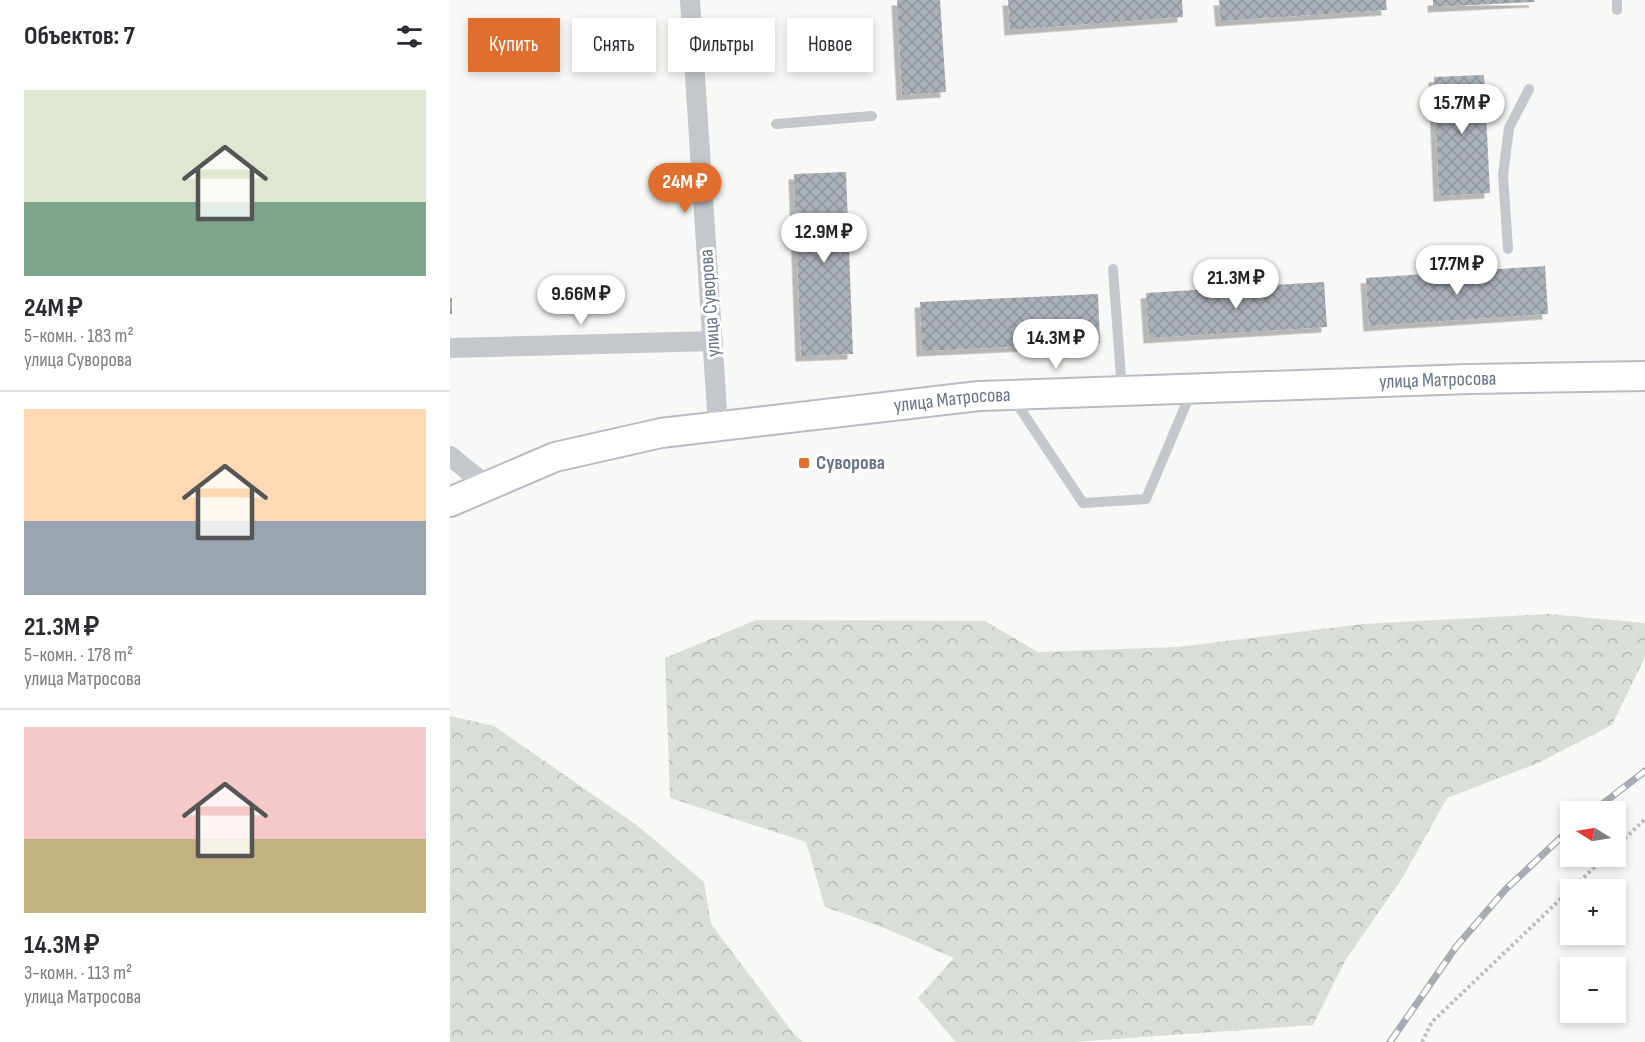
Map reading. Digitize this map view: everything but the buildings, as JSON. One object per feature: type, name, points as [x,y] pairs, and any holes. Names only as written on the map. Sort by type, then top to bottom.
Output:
[{"type":"main road","name":"улица Матросова","points":[[450,502],[555,457],[661,433],[979,396],[1469,379],[1645,376]]},
{"type":"street","name":"улица Суворова","points":[[690,0],[718,426]]},
{"type":"street","points":[[450,348],[712,341]]},
{"type":"street","points":[[450,456],[486,485]]},
{"type":"lane","points":[[1508,249],[1503,175],[1509,128],[1529,89]]},
{"type":"lane","points":[[776,124],[872,116]]},
{"type":"lane","points":[[1113,269],[1122,391]]},
{"type":"lane","points":[[1011,395],[1083,503],[1146,499],[1192,389]]},
{"type":"path","points":[[1626,837],[1645,819]]},
{"type":"path","points":[[1582,879],[1595,867]]},
{"type":"path","points":[[1422,1042],[1432,1022],[1560,900]]},
{"type":"green space","points":[[1549,614],[1645,623],[1645,657],[1612,725],[1538,763],[1447,798],[1403,877],[1345,961],[1313,1025],[1073,1042],[956,1042],[918,998],[954,958],[882,927],[825,907],[806,842],[670,798],[665,658],[756,620],[985,621],[1038,652],[1178,647],[1362,624]]},
{"type":"green space","points":[[450,716],[494,726],[638,826],[704,882],[711,924],[794,1034],[803,1042],[450,1042]]},
{"type":"railway","points":[[1606,801],[1645,771]]},
{"type":"railway","points":[[1390,1042],[1456,947],[1505,890],[1560,838]]},
{"type":"place","name":"Суворова","points":[[804,463]]}]
